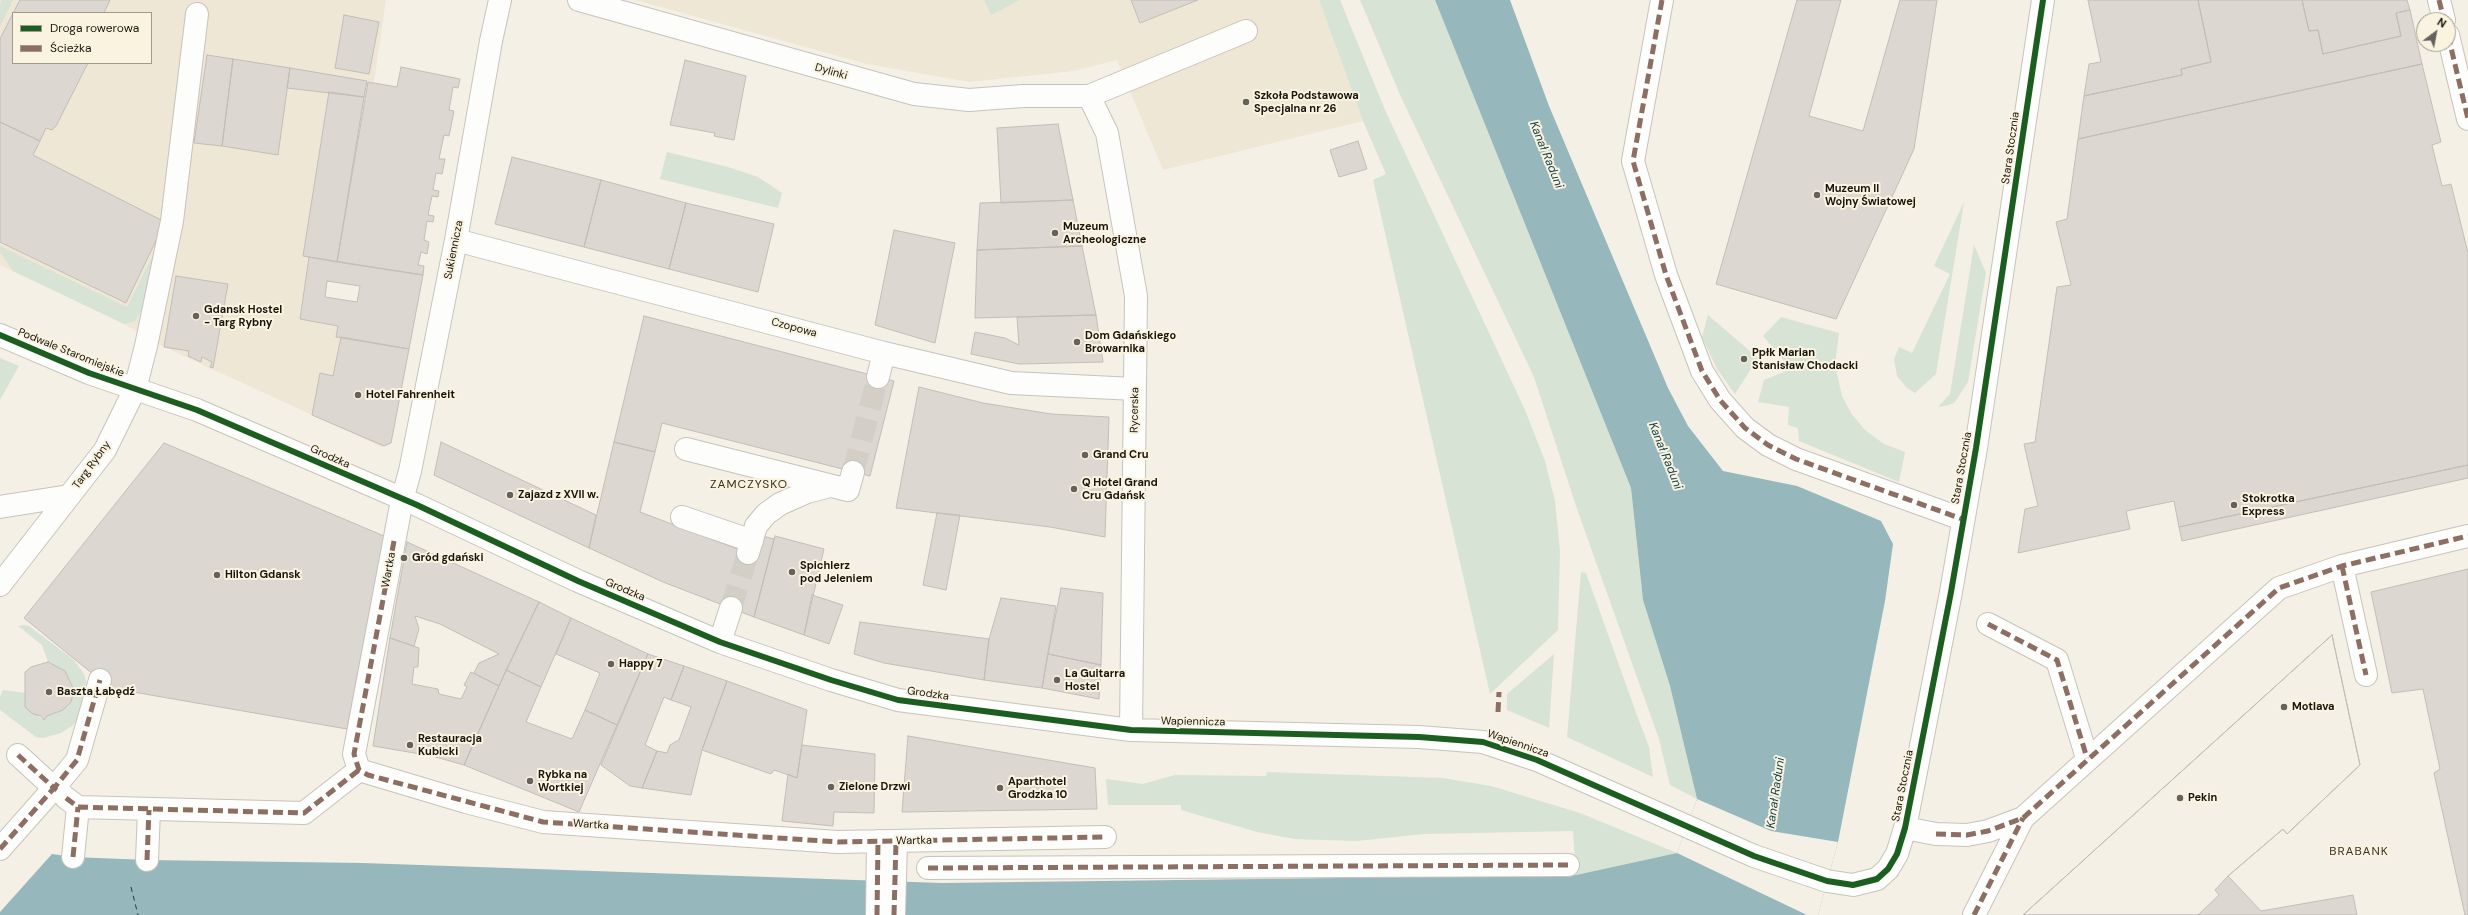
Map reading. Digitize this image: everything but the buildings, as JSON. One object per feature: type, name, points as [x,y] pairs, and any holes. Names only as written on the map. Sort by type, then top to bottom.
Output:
[{"type":"street","name":"Sukiennicza","points":[[402,500],[410,471],[456,240],[500,0]]},
{"type":"street","name":"Dylinki","points":[[579,0],[914,94],[969,100],[1023,96],[1089,96]]},
{"type":"street","points":[[1662,0],[1633,161],[1666,275],[1702,371],[1720,400],[1745,428],[1768,445],[1796,459],[1962,519]]},
{"type":"street","name":"Stara Stocznia","points":[[1827,881],[1853,885],[1877,879],[1888,869],[1897,854],[1905,828],[1951,592],[1962,519],[1977,440],[2043,0]]},
{"type":"street","points":[[2440,0],[2442,12]]},
{"type":"street","name":"Targ Rybny","points":[[0,585],[105,450],[135,389],[146,346],[172,221],[197,14]]},
{"type":"street","points":[[1089,96],[1246,31]]},
{"type":"street","points":[[2452,52],[2468,119]]},
{"type":"street","name":"Rycerska","points":[[1089,96],[1107,133],[1136,296],[1131,730]]},
{"type":"street","name":"Czopowa","points":[[456,240],[884,353],[1011,383],[1135,389]]},
{"type":"street","name":"Podwale Staromiejskie","points":[[0,335],[89,373],[135,389]]},
{"type":"street","points":[[878,377],[884,353]]},
{"type":"street","name":"Grodzka","points":[[135,389],[197,410],[402,500],[578,581],[720,642],[831,680],[898,700],[1131,730]]},
{"type":"street","points":[[686,449],[848,490],[853,472]]},
{"type":"street","points":[[682,517],[750,547],[756,526],[766,514],[780,504],[800,495],[830,486]]},
{"type":"street","name":"Targ Rybny","points":[[0,507],[69,496]]},
{"type":"street","name":"Wartka","points":[[402,500],[354,754],[359,770],[466,802],[543,822],[838,842],[887,849],[1105,836]]},
{"type":"street","points":[[1974,915],[2023,818],[2087,758],[2278,588],[2342,566],[2468,536]]},
{"type":"street","points":[[2342,566],[2366,675]]},
{"type":"street","points":[[720,642],[731,608]]},
{"type":"street","points":[[1988,624],[2057,660],[2087,758]]},
{"type":"street","points":[[73,857],[65,796],[100,680]]},
{"type":"street","name":"Wapiennicza","points":[[1131,730],[1419,737],[1483,742],[1537,760],[1688,825],[1754,856],[1827,881]]},
{"type":"street","points":[[18,755],[65,796],[149,810],[304,813],[359,770]]},
{"type":"street","points":[[0,849],[25,820],[65,796]]},
{"type":"street","points":[[147,860],[149,810]]},
{"type":"street","points":[[1905,828],[1936,834],[1967,835],[1988,831],[2023,818]]},
{"type":"street","points":[[877,915],[887,849]]},
{"type":"street","points":[[887,849],[894,915]]},
{"type":"street","points":[[928,868],[1568,865]]},
{"type":"shaded area","points":[[0,0],[386,0],[374,82],[367,81],[337,262],[309,257],[300,318],[338,326],[336,337],[409,349],[391,443],[382,447],[164,347],[124,324],[0,265]]},
{"type":"shaded area","name":"Szkoła Podstawowa Specjalna nr 26","points":[[635,0],[1319,0],[1363,121],[1163,170],[1117,60],[1074,71],[969,82],[867,64]]},
{"type":"green space","points":[[2,0],[13,0],[0,27],[0,5]]},
{"type":"green space","points":[[984,0],[1020,0],[991,15]]},
{"type":"green space","points":[[1319,0],[1340,0],[1385,110],[1525,410],[1545,461],[1555,501],[1560,551],[1558,630],[1490,694],[1373,180],[1386,174],[1363,121]]},
{"type":"green space","points":[[1360,0],[1435,0],[1631,488],[1643,600],[1670,686],[1697,799],[1670,785],[1659,739],[1576,506],[1534,377],[1401,97]]},
{"type":"green space","points":[[667,152],[728,167],[758,177],[782,193],[778,208],[660,179]]},
{"type":"green space","points":[[1964,202],[1936,374],[1915,393],[1907,388],[1897,376],[1894,359],[1899,347],[1912,353],[1950,274],[1934,266]]},
{"type":"green space","points":[[1974,245],[1986,273],[1968,382],[1955,402],[1938,407],[1950,394]]},
{"type":"green space","points":[[0,246],[127,307],[157,247],[144,306],[135,321],[124,324],[13,271],[0,252]]},
{"type":"green space","points":[[1708,315],[1758,358],[1735,394],[1717,369],[1702,337]]},
{"type":"green space","points":[[1781,317],[1839,333],[1835,365],[1842,396],[1851,413],[1865,430],[1884,444],[1905,452],[1899,482],[1799,441],[1798,428],[1788,425],[1789,407],[1758,402],[1764,380],[1791,369],[1763,336]]},
{"type":"green space","points":[[0,358],[19,366],[0,400]]},
{"type":"green space","points":[[1581,572],[1586,573],[1649,747],[1653,777],[1567,737]]},
{"type":"green space","points":[[18,626],[29,626],[74,660],[84,674],[88,689],[73,687],[65,671],[48,662],[42,645]]},
{"type":"green space","points":[[1554,654],[1549,728],[1507,710],[1507,694]]},
{"type":"green space","points":[[3,690],[25,693],[25,707],[44,720],[47,716],[63,710],[71,702],[74,690],[88,692],[81,716],[72,726],[61,733],[43,738],[36,737],[0,710],[0,697]]},
{"type":"green space","points":[[1267,772],[1443,778],[1491,786],[1580,813],[1677,853],[1576,875],[1573,831],[1424,834],[1357,841],[1294,839],[1257,832],[1181,810],[1181,805],[1108,805],[1106,779],[1143,784],[1175,775],[1266,776]]},
{"type":"water","name":"Kanał Raduni","points":[[1435,0],[1510,0],[1549,106],[1668,388],[1688,426],[1723,471],[1797,486],[1881,521],[1893,544],[1885,601],[1838,842],[1818,915],[0,915],[0,912],[52,854],[73,857],[147,860],[362,863],[942,883],[1576,875],[1677,853],[1697,799],[1670,686],[1643,600],[1631,488]]},
{"type":"pier","points":[[1697,799],[1771,831],[1838,842],[1818,915],[1807,915],[1677,853]]},
{"type":"ferry route","points":[[131,887],[138,915]]},
{"type":"tunnel","points":[[853,472],[878,377]]},
{"type":"tunnel","points":[[731,608],[748,553]]},
{"type":"marked path","points":[[1662,0],[1633,161],[1666,275],[1702,371],[1720,400],[1745,428],[1768,445],[1796,459],[1962,519]]},
{"type":"marked path","points":[[2439,0],[2442,12]]},
{"type":"marked path","points":[[2452,52],[2468,119]]},
{"type":"marked path","points":[[1936,834],[1967,835],[1988,831],[2023,818],[2279,588],[2342,566],[2468,536]]},
{"type":"marked path","points":[[394,541],[354,754],[359,770],[368,775],[543,822],[838,842],[1105,837]]},
{"type":"marked path","points":[[2342,566],[2366,675]]},
{"type":"marked path","points":[[1988,624],[2057,660],[2087,758]]},
{"type":"marked path","points":[[18,755],[54,788],[77,760],[100,680]]},
{"type":"marked path","points":[[1498,712],[1499,692]]},
{"type":"marked path","points":[[66,798],[78,807],[304,813],[359,770]]},
{"type":"marked path","points":[[0,849],[54,788],[61,793]]},
{"type":"marked path","points":[[73,857],[78,807]]},
{"type":"marked path","points":[[147,860],[149,810]]},
{"type":"marked path","points":[[1974,915],[2023,818]]},
{"type":"marked path","points":[[877,915],[878,841]]},
{"type":"marked path","points":[[894,915],[896,842]]},
{"type":"marked path","points":[[928,868],[1568,865]]},
{"type":"cycle path","points":[[0,335],[89,373],[197,410],[417,505],[578,581],[720,642],[831,680],[898,700],[1131,730],[1419,737],[1483,742],[1537,760],[1754,856],[1827,881],[1853,885],[1877,879],[1888,869],[1897,854],[1905,828],[1951,592],[1976,448],[2043,0]]},
{"type":"place","name":"Szkoła Podstawowa Specjalna nr 26","points":[[1246,102]]},
{"type":"place","name":"Muzeum II Wojny Światowej","points":[[1817,195]]},
{"type":"place","name":"Muzeum Archeologiczne","points":[[1055,233]]},
{"type":"place","name":"Gdansk Hostel - Targ Rybny","points":[[196,316]]},
{"type":"place","name":"Dom Gdańskiego Browarnika","points":[[1077,342]]},
{"type":"place","name":"Ppłk Marian Stanisław Chodacki","points":[[1744,359]]},
{"type":"place","name":"Hotel Fahrenheit","points":[[358,395]]},
{"type":"place","name":"Grand Cru","points":[[1085,455]]},
{"type":"place","name":"Q Hotel Grand Cru Gdańsk","points":[[1074,489]]},
{"type":"place","name":"Zajazd z XVII w.","points":[[510,495]]},
{"type":"place","name":"Stokrotka Express","points":[[2234,505]]},
{"type":"place","name":"Gród gdański","points":[[404,558]]},
{"type":"place","name":"Spichlerz pod Jeleniem","points":[[792,572]]},
{"type":"place","name":"Hilton Gdansk","points":[[217,575]]},
{"type":"place","name":"Happy 7","points":[[611,664]]},
{"type":"place","name":"La Guitarra Hostel","points":[[1057,680]]},
{"type":"place","name":"Baszta Łabędź","points":[[49,692]]},
{"type":"place","name":"Motlava","points":[[2284,707]]},
{"type":"place","name":"Restauracja Kubicki","points":[[410,745]]},
{"type":"place","name":"Rybka na Wortkiej","points":[[530,781]]},
{"type":"place","name":"Zielone Drzwi","points":[[831,787]]},
{"type":"place","name":"Aparthotel Grodzka 10","points":[[1000,788]]},
{"type":"place","name":"Pekin","points":[[2180,798]]},
{"type":"district","name":"ZAMCZYSKO","points":[[749,485]]},
{"type":"district","name":"BRABANK","points":[[2359,852]]}]
